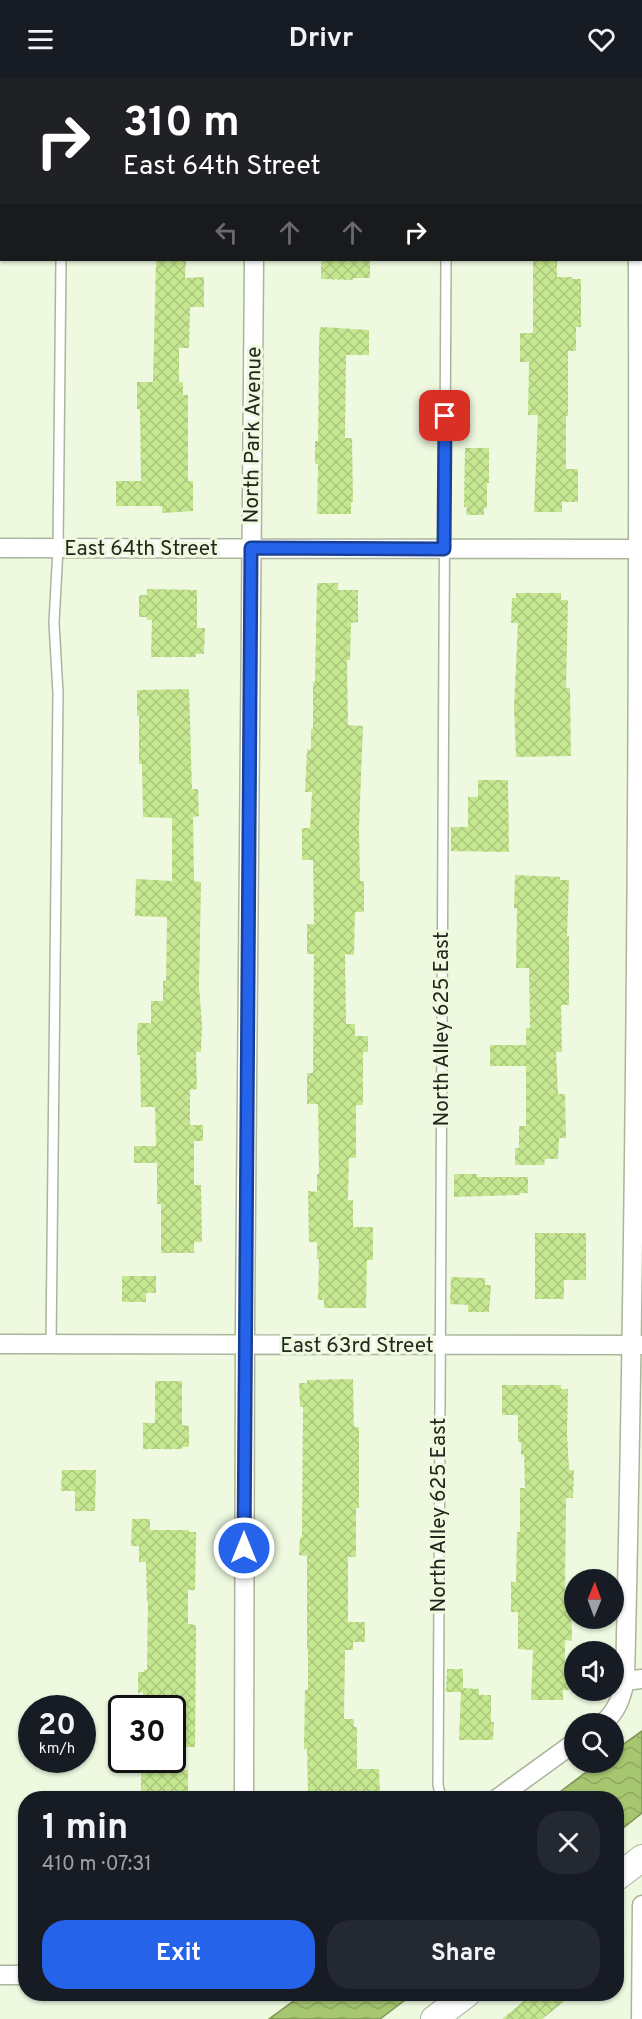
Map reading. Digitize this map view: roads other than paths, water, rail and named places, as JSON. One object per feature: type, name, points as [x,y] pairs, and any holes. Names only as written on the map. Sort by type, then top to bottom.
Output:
[{"type":"main road","points":[[624,1872],[642,1858]]},
{"type":"main road","points":[[440,2017],[459,2001]]},
{"type":"street","name":"North Park Avenue","points":[[244,1791],[245,1345],[254,261]]},
{"type":"street","points":[[613,1713],[634,1680],[640,549],[638,261]]},
{"type":"street","name":"East 64th Street","points":[[0,548],[640,549]]},
{"type":"street","name":"East 63rd Street","points":[[0,1344],[637,1345]]},
{"type":"street","points":[[508,1791],[564,1750]]},
{"type":"street","points":[[641,2019],[642,1905]]},
{"type":"street","points":[[0,1975],[18,1975]]},
{"type":"lane","points":[[51,1344],[58,693],[54,623],[58,548],[61,261]]},
{"type":"lane","name":"North Alley 625 East","points":[[439,1791],[439,1345],[446,261]]},
{"type":"water","points":[[642,1731],[642,1813],[624,1827],[624,1791],[561,1791],[585,1773],[624,1773],[624,1744]]},
{"type":"water","points":[[293,2001],[404,2001],[380,2019],[269,2019]]}]
